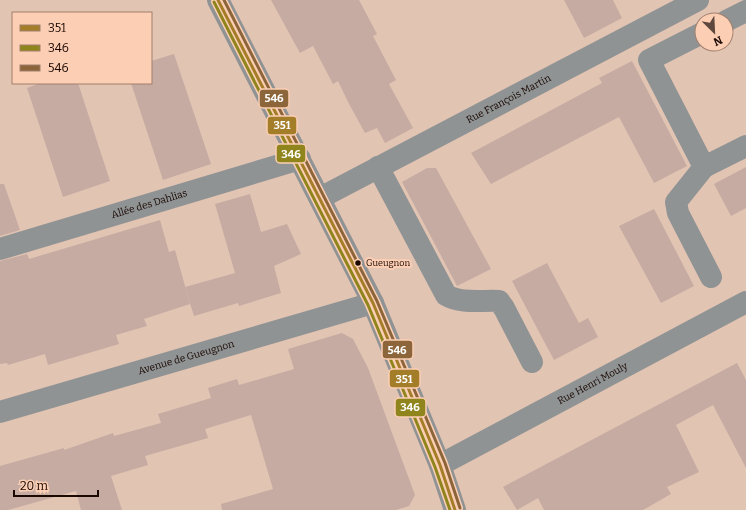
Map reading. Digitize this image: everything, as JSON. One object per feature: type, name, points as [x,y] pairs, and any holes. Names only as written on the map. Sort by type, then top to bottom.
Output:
[{"type":"street","points":[[218,0],[373,303],[440,466],[455,510]]},
{"type":"street","points":[[687,3],[694,20]]},
{"type":"street","name":"Rue François Martin","points":[[320,198],[687,3]]},
{"type":"street","points":[[734,17],[746,11]]},
{"type":"street","points":[[694,37],[649,60],[704,167]]},
{"type":"street","points":[[711,277],[678,213],[676,202],[704,167],[746,146]]},
{"type":"street","name":"Allée des Dahlias","points":[[0,250],[300,158]]},
{"type":"street","points":[[378,167],[446,295],[453,299],[460,300],[499,301],[532,362]]},
{"type":"street","name":"Rue Henri Mouly","points":[[440,466],[746,302]]},
{"type":"street","name":"Avenue de Gueugnon","points":[[0,412],[373,303]]},
{"type":"building","points":[[271,0],[359,0],[377,34],[373,36],[396,80],[389,84],[413,128],[385,143],[377,128],[365,133],[338,81],[333,84],[313,46],[300,53]]},
{"type":"building","points":[[564,0],[613,0],[622,18],[584,38]]},
{"type":"building","points":[[174,54],[211,164],[163,180],[131,84],[152,84],[152,61]]},
{"type":"building","points":[[632,61],[687,166],[654,183],[619,117],[491,184],[471,153],[602,83],[599,78]]},
{"type":"building","points":[[38,84],[78,84],[110,181],[63,197],[27,88]]},
{"type":"building","points":[[746,167],[746,208],[731,216],[714,184]]},
{"type":"building","points":[[427,168],[436,168],[491,269],[457,286],[402,182]]},
{"type":"building","points":[[0,184],[4,184],[20,230],[0,236]]},
{"type":"building","points":[[250,194],[261,232],[287,224],[301,254],[274,266],[281,293],[239,306],[238,303],[194,316],[185,287],[235,273],[215,204]]},
{"type":"building","points":[[654,209],[694,286],[661,303],[619,226]]},
{"type":"building","points":[[160,220],[169,252],[175,250],[190,304],[144,319],[147,326],[116,335],[119,344],[48,365],[45,354],[8,365],[7,363],[0,364],[0,261],[27,254],[29,259]]},
{"type":"building","points":[[547,263],[579,323],[588,318],[598,337],[554,360],[512,281]]},
{"type":"building","points":[[342,333],[353,339],[368,368],[415,495],[409,506],[396,510],[222,510],[221,504],[273,489],[251,415],[205,429],[208,438],[145,456],[148,465],[111,476],[122,510],[81,510],[76,491],[8,510],[0,510],[0,466],[64,448],[64,450],[113,433],[114,436],[161,423],[158,414],[211,398],[208,388],[237,379],[239,385],[294,369],[288,349]]},
{"type":"building","points":[[737,363],[746,380],[746,468],[713,405],[676,425],[699,472],[667,487],[671,494],[643,510],[544,510],[538,498],[517,510],[503,487]]},
{"type":"transit line","name":"351","points":[[218,0],[373,303],[440,465],[455,510]]},
{"type":"transit line","name":"546","points":[[224,0],[377,301],[445,463],[460,508]]},
{"type":"transit line","name":"346","points":[[214,2],[368,305],[435,467],[450,510]]},
{"type":"place","name":"Gueugnon","points":[[358,263]]}]
